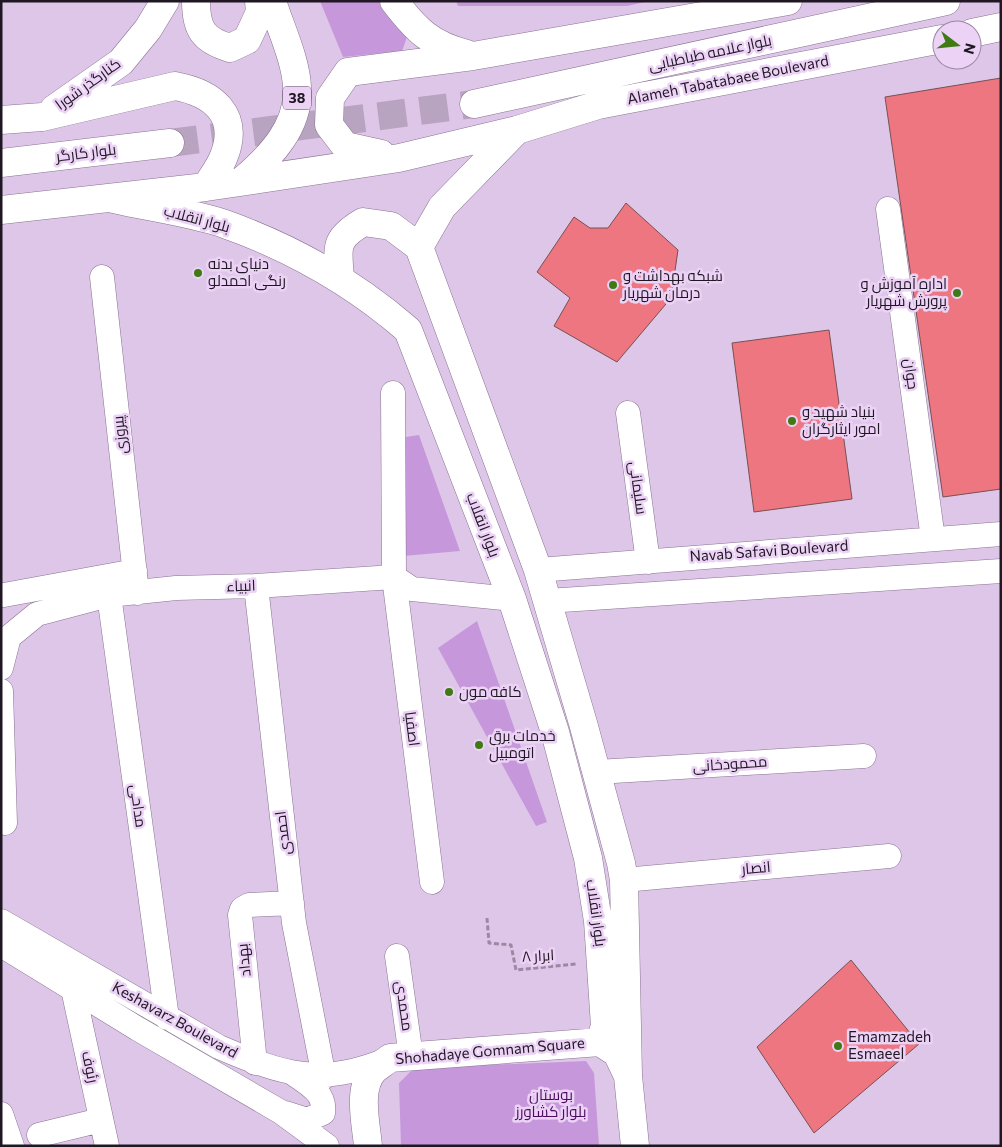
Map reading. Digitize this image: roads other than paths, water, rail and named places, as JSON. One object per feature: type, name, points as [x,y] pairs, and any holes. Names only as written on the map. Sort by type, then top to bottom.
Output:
[{"type":"main road","name":"کنارگذر شورا","points":[[42,117],[121,62],[148,29],[165,1]]},
{"type":"main road","points":[[196,1],[198,24],[203,33],[213,43],[230,48],[247,40],[260,12],[259,1]]},
{"type":"main road","name":"38","points":[[1,210],[206,187],[243,180],[264,162],[279,144],[297,101],[297,85],[272,1]]},
{"type":"main road","points":[[400,158],[345,146],[329,125],[330,98],[348,72],[474,56],[788,1]]},
{"type":"main road","name":"بلوار علامه طباطبایی","points":[[474,104],[946,1]]},
{"type":"main road","points":[[399,4],[420,32],[434,43],[474,56]]},
{"type":"main road","points":[[982,31],[1001,27]]},
{"type":"main road","name":"Alameh Tabatabaee Boulevard","points":[[243,180],[400,158],[517,130],[598,105],[932,41]]},
{"type":"main road","points":[[1,120],[42,117],[175,86],[189,88],[209,96],[221,109],[228,122],[228,142],[224,157],[206,187]]},
{"type":"main road","points":[[340,279],[338,247],[346,232],[363,222],[391,226],[423,259],[442,207],[517,130]]},
{"type":"main road","name":"بلوار کارگر","points":[[1,163],[170,143]]},
{"type":"main road","name":"بلوار انقلاب","points":[[114,198],[221,223],[291,252],[340,279],[383,308],[408,330],[512,599],[555,732],[588,858],[598,921],[605,1026],[600,1042]]},
{"type":"main road","name":"بلوار انقلاب","points":[[423,259],[538,570],[597,772],[624,880],[628,1076]]},
{"type":"main road","name":"Shohadaye Gomnam Square","points":[[368,1146],[364,1098],[366,1082],[374,1070],[401,1058],[600,1042],[617,1052],[628,1076],[634,1146]]},
{"type":"street","name":"جوان","points":[[888,209],[933,539]]},
{"type":"street","name":"پیروزی","points":[[102,277],[136,582]]},
{"type":"street","name":"اصفیا","points":[[393,392],[394,576],[432,882]]},
{"type":"street","name":"سلیمانی","points":[[628,413],[648,562]]},
{"type":"street","name":"Navab Safavi Boulevard","points":[[538,570],[648,562],[694,556],[1001,534]]},
{"type":"street","points":[[694,556],[693,579],[697,593]]},
{"type":"street","points":[[547,601],[697,593],[1001,571]]},
{"type":"street","name":"انبیاء","points":[[1,668],[9,637],[37,614],[109,595],[136,582],[176,588],[256,586],[394,576]]},
{"type":"street","points":[[394,576],[412,589],[512,599]]},
{"type":"street","points":[[4,595],[136,582]]},
{"type":"street","name":"احمدی","points":[[256,586],[292,903],[324,1077]]},
{"type":"street","name":"مداحی","points":[[109,595],[167,1018]]},
{"type":"street","points":[[1,691],[5,824]]},
{"type":"street","name":"محمودخانی","points":[[597,772],[864,756]]},
{"type":"street","name":"انصار","points":[[624,880],[889,856]]},
{"type":"street","name":"بهداد","points":[[255,1063],[240,915],[242,909],[249,905],[292,903]]},
{"type":"street","name":"Keshavarz Boulevard","points":[[1,921],[167,1018],[219,1047],[255,1063],[294,1074],[324,1077],[360,1071],[401,1058]]},
{"type":"street","name":"Keshavarz Boulevard","points":[[1,945],[281,1112],[327,1146]]},
{"type":"street","name":"محمدی","points":[[397,956],[401,1058]]},
{"type":"street","name":"رئوف","points":[[73,989],[107,1146]]},
{"type":"street","points":[[281,1112],[307,1120],[323,1113],[324,1104],[320,1095],[294,1074]]},
{"type":"street","points":[[1,1114],[12,1146]]},
{"type":"street","points":[[39,1135],[101,1120]]},
{"type":"tunnel","points":[[170,143],[474,104]]},
{"type":"place","name":"دنیای بدنه رنگی احمدلو","points":[[198,273]]},
{"type":"place","name":"شبکه بهداشت و درمان شهریار","points":[[613,285]]},
{"type":"place","name":"اداره آموزش و پرورش شهریار","points":[[957,293]]},
{"type":"place","name":"بنیاد شهید و امور ایثارگران","points":[[792,421]]},
{"type":"place","name":"کافه مون","points":[[449,692]]},
{"type":"place","name":"خدمات برق اتومبیل","points":[[479,745]]},
{"type":"place","name":"Emamzadeh Esmaeel","points":[[838,1046]]},
{"type":"park label","name":"بوستان بلوار کشاورز","points":[[551,1104]]}]
